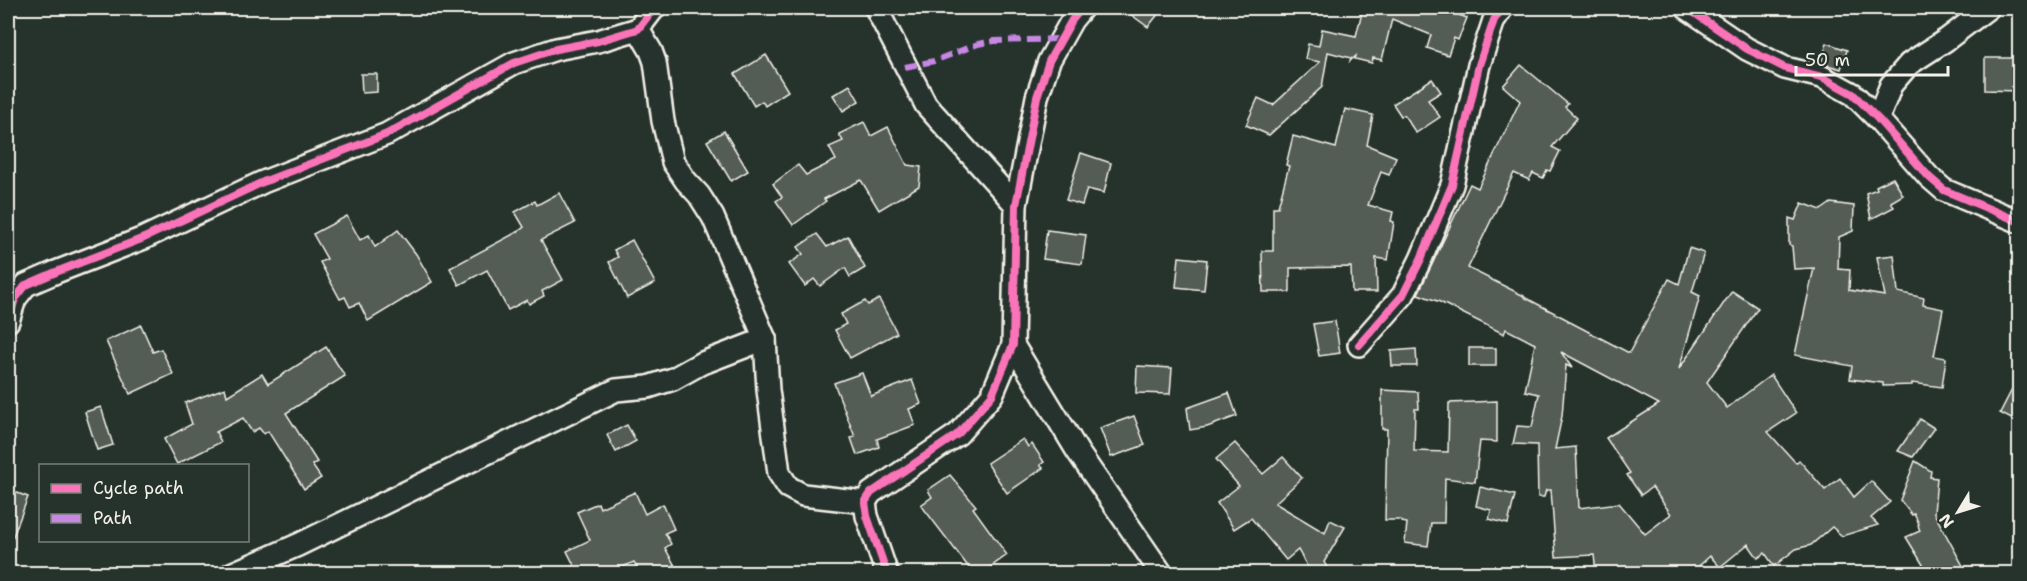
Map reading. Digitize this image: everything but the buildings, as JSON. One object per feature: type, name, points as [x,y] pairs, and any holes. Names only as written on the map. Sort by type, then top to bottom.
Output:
[{"type":"street","points":[[8,321],[15,299],[26,285],[144,238],[263,182],[387,134],[514,63],[556,49],[598,41],[638,29],[654,8]]},
{"type":"street","points":[[876,8],[926,105],[1016,206]]},
{"type":"street","points":[[887,573],[865,502],[871,493],[958,434],[992,395],[1013,345],[1016,206],[1037,97],[1049,61],[1072,20],[1082,8]]},
{"type":"street","points":[[1359,345],[1403,295],[1421,260],[1452,185],[1479,65],[1494,20],[1502,8]]},
{"type":"street","points":[[1687,8],[1747,49],[1785,68],[1822,77],[1853,93],[1929,177],[1944,190],[2019,222]]},
{"type":"street","points":[[1878,118],[1891,85],[1909,64],[1946,40],[1988,8]]},
{"type":"street","points":[[638,29],[651,51],[657,71],[663,121],[673,162],[713,217],[765,339],[768,390],[779,473],[788,487],[802,495],[865,502]]},
{"type":"street","points":[[231,573],[298,545],[616,390],[648,387],[673,379],[700,364],[765,339]]},
{"type":"street","points":[[1013,345],[1078,452],[1162,573]]},
{"type":"marked path","points":[[905,67],[934,61],[978,44],[994,41],[1061,39]]},
{"type":"cycle path","points":[[8,321],[15,299],[26,285],[144,238],[263,182],[387,134],[514,63],[556,49],[598,41],[638,29],[654,8]]},
{"type":"cycle path","points":[[887,574],[867,516],[865,502],[871,493],[958,434],[992,395],[1013,345],[1016,205],[1037,97],[1049,61],[1072,20],[1082,8]]},
{"type":"cycle path","points":[[1359,345],[1403,295],[1421,259],[1452,185],[1479,65],[1494,20],[1502,8]]},
{"type":"cycle path","points":[[1687,8],[1747,49],[1785,68],[1822,77],[1853,94],[1929,177],[1944,190],[2020,222]]}]
